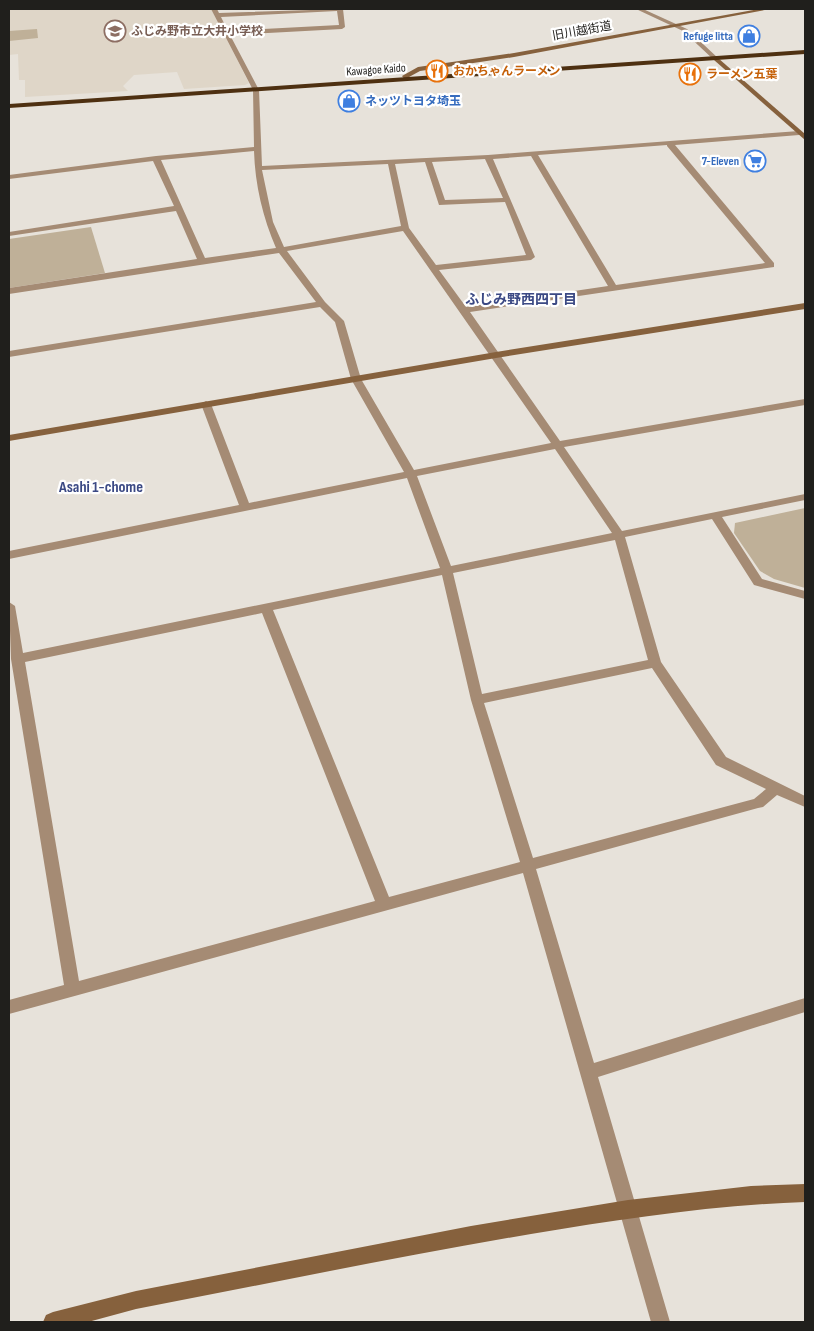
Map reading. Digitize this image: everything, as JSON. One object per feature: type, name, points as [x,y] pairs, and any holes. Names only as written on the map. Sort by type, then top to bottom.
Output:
[{"type":"highway","name":"Kawagoe Kaido","points":[[9,106],[805,52]]},
{"type":"street","points":[[226,33],[342,28],[338,9],[215,12],[226,33],[256,90],[258,168],[269,222],[281,249],[322,304],[339,320],[356,379],[410,473],[447,571],[477,700],[528,866],[661,1322]]},
{"type":"street","points":[[639,9],[685,30],[802,132],[805,138]]},
{"type":"street","name":"旧川越街道","points":[[406,79],[408,73],[418,69],[514,55],[766,9]]},
{"type":"street","points":[[258,168],[534,154],[802,132]]},
{"type":"street","points":[[462,310],[770,265],[670,144]]},
{"type":"street","points":[[9,177],[156,158],[257,149]]},
{"type":"street","points":[[534,154],[613,288]]},
{"type":"street","points":[[433,268],[531,257],[488,157]]},
{"type":"street","points":[[156,158],[202,261]]},
{"type":"street","points":[[428,160],[442,204],[508,200]]},
{"type":"street","points":[[391,162],[405,228],[619,535],[655,663],[721,761],[805,802]]},
{"type":"street","points":[[9,234],[178,208]]},
{"type":"street","points":[[9,291],[405,228]]},
{"type":"street","points":[[9,354],[322,304]]},
{"type":"street","points":[[9,438],[805,306]]},
{"type":"street","points":[[9,555],[410,473],[556,445],[805,402]]},
{"type":"street","points":[[206,404],[245,507]]},
{"type":"street","points":[[17,659],[805,497]]},
{"type":"street","points":[[715,515],[758,582],[805,595]]},
{"type":"street","points":[[9,606],[73,989]]},
{"type":"street","points":[[266,609],[384,904]]},
{"type":"street","points":[[477,700],[655,663]]},
{"type":"street","points":[[9,1007],[758,803],[776,788]]},
{"type":"street","points":[[587,1073],[805,1005]]},
{"type":"street","points":[[53,1322],[136,1300],[471,1234],[628,1209],[751,1196],[805,1193]]},
{"type":"shaded area","name":"ふじみ野市立大井小学校","points":[[9,9],[211,9],[249,83],[245,85],[184,89],[177,72],[134,75],[123,86],[128,91],[25,97],[25,80],[19,80],[18,54],[9,55]]},
{"type":"shaded area","points":[[37,29],[38,38],[9,41],[9,31]]},
{"type":"shaded area","points":[[91,227],[105,273],[9,288],[9,239]]},
{"type":"shaded area","points":[[805,508],[805,588],[774,579],[760,571],[734,533],[735,523]]},
{"type":"place","name":"ふじみ野市立大井小学校","points":[[115,31]]},
{"type":"place","name":"Refuge litta","points":[[749,36]]},
{"type":"place","name":"おかちゃんラーメン","points":[[437,71]]},
{"type":"place","name":"ラーメン五葉","points":[[690,74]]},
{"type":"place","name":"ネッツトヨタ埼玉","points":[[349,101]]},
{"type":"place","name":"7-Eleven","points":[[755,161]]},
{"type":"district","name":"ふじみ野西四丁目","points":[[521,299]]},
{"type":"district","name":"Asahi 1-chome","points":[[101,487]]}]
